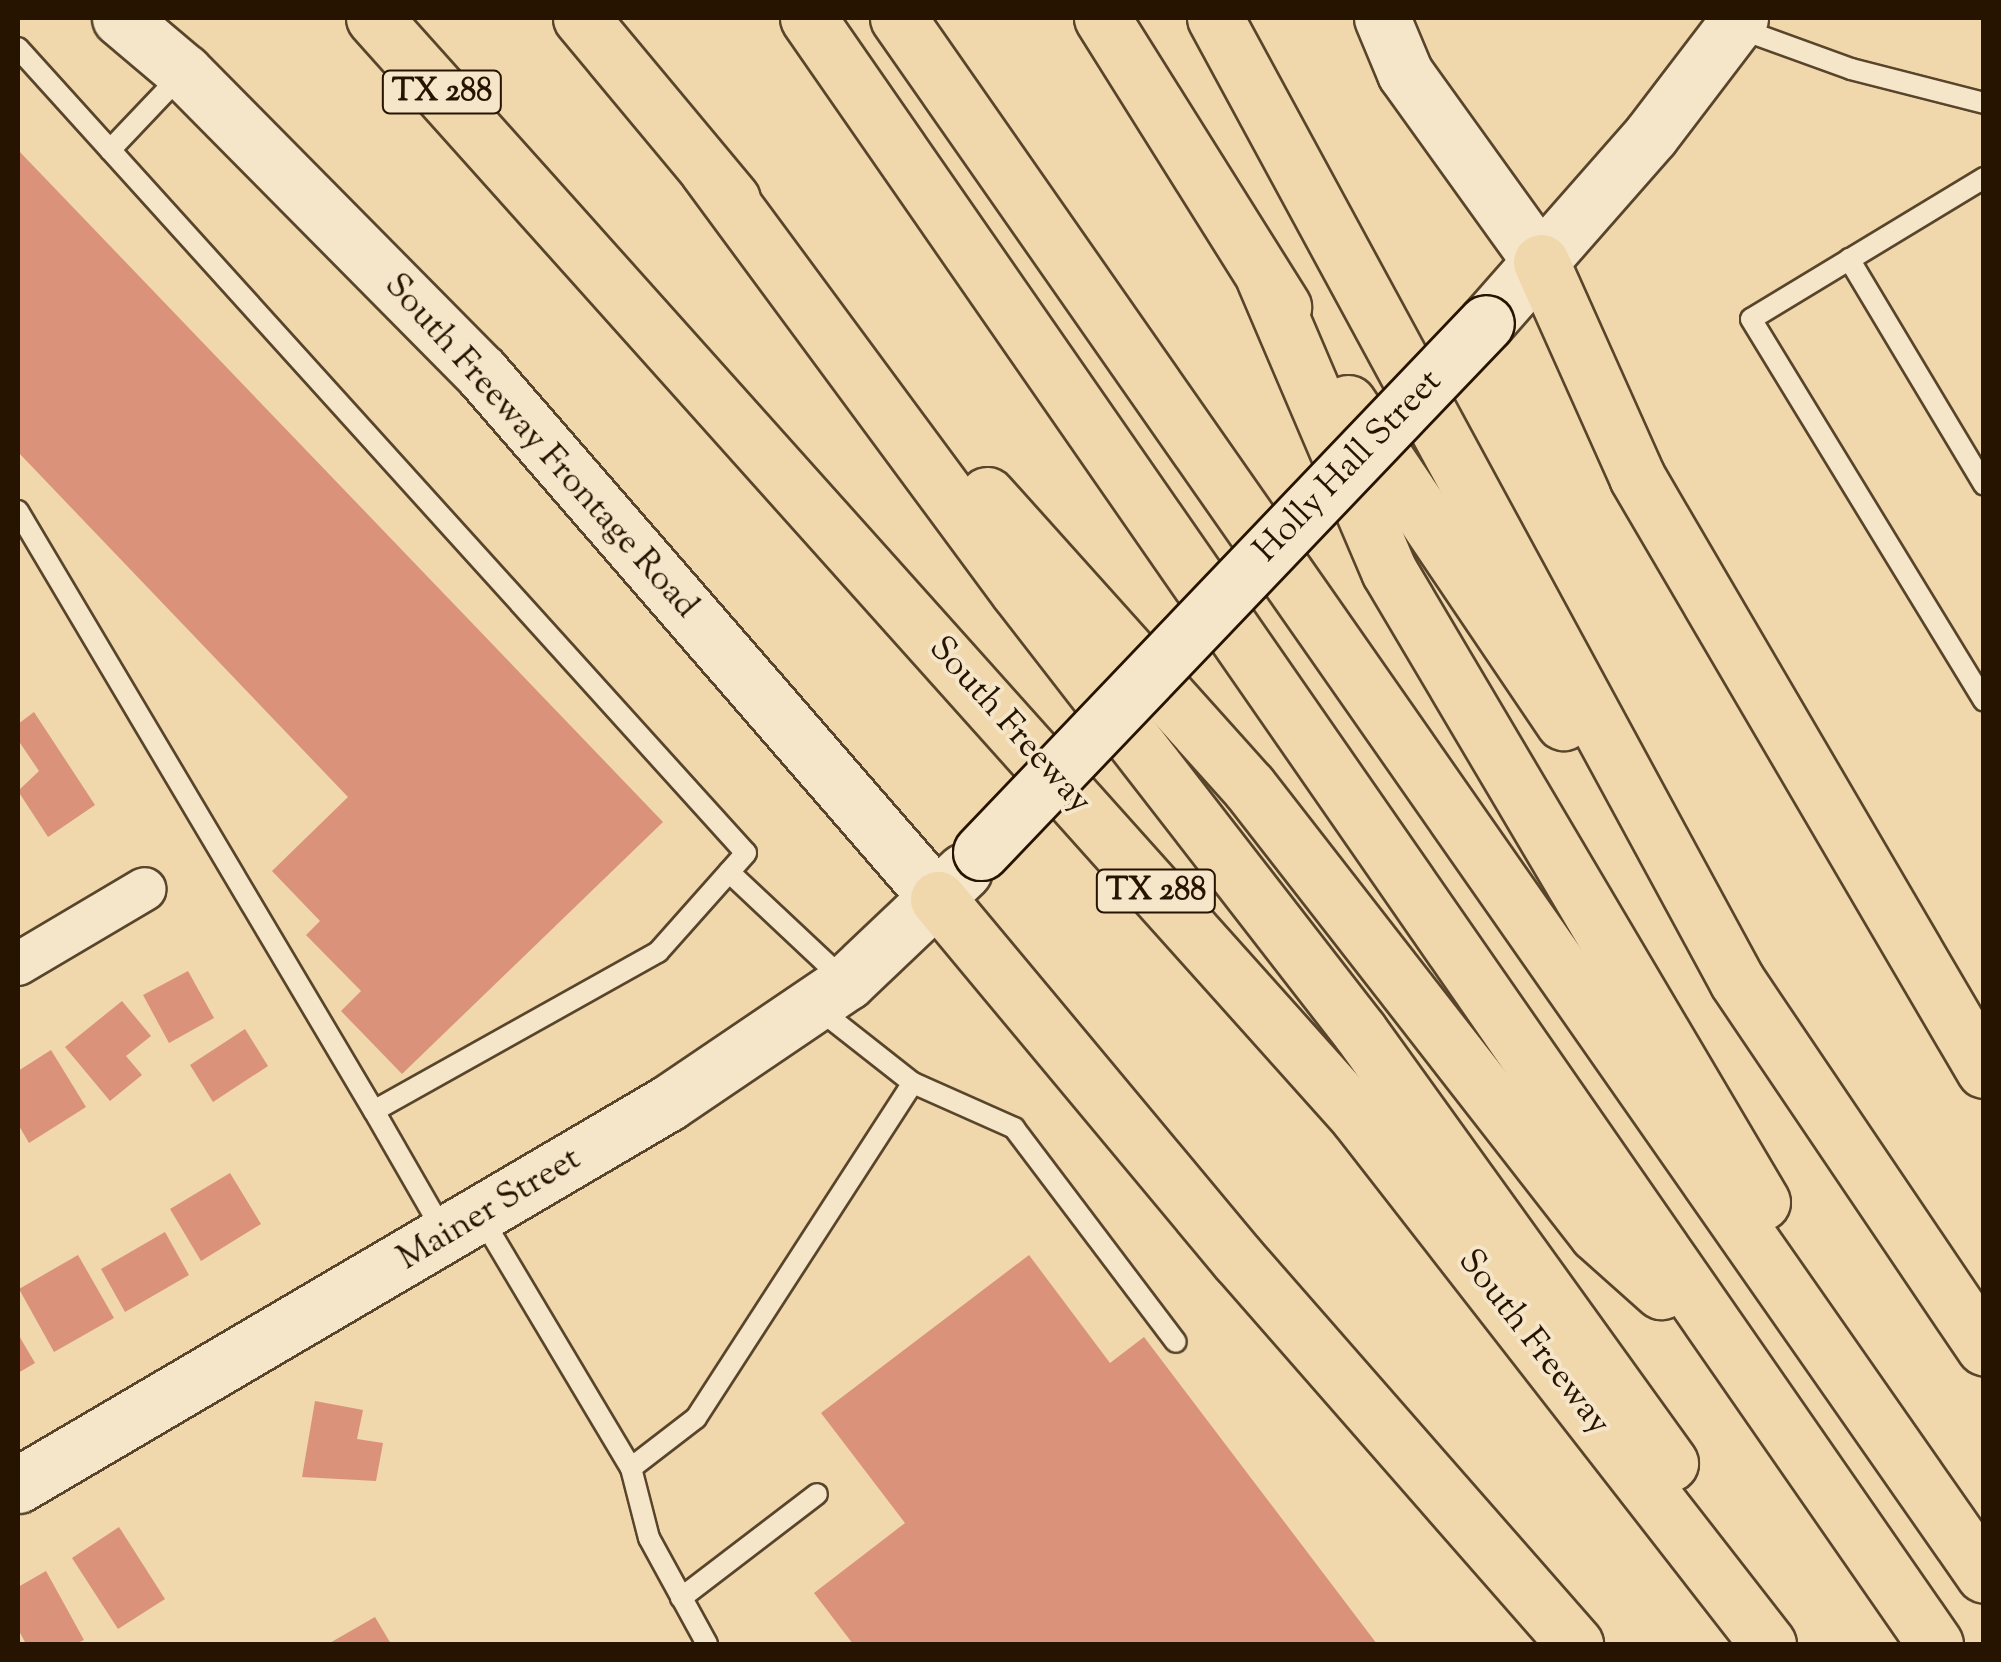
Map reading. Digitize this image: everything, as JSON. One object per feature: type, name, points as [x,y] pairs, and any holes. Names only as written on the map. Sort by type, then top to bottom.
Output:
[{"type":"highway","name":"South Freeway","points":[[374,18],[1358,1116],[1768,1644]]},
{"type":"highway","points":[[581,18],[707,170],[1249,786],[1597,1234],[1726,1349]]},
{"type":"highway","points":[[808,18],[1726,1349],[1935,1644]]},
{"type":"highway","points":[[898,18],[1984,1575]]},
{"type":"highway","points":[[1102,18],[1264,278],[1984,1347]]},
{"type":"highway","points":[[1215,18],[1738,981]]},
{"type":"highway","points":[[707,170],[1018,592],[1360,1032],[1646,1428],[1788,1644]]},
{"type":"highway","points":[[1541,262],[1638,477],[1984,1070]]},
{"type":"highway","points":[[1264,278],[1389,570],[1459,696],[1780,1231],[1984,1520]]},
{"type":"highway","points":[[938,899],[1238,1259],[1575,1644]]},
{"type":"street","name":"South Freeway Frontage Road","points":[[120,18],[184,72],[481,372],[938,899]]},
{"type":"street","points":[[1382,18],[1405,73],[1541,262]]},
{"type":"street","name":"Holly Hall Street","points":[[938,899],[1486,323],[1541,262],[1731,20]]},
{"type":"street","points":[[18,964],[145,889]]},
{"type":"street","name":"Mainer Street","points":[[18,1485],[668,1103],[830,994],[938,899]]},
{"type":"lane","points":[[1731,20],[1851,69],[1984,103]]},
{"type":"lane","points":[[18,48],[746,853],[658,952],[374,1111]]},
{"type":"lane","points":[[110,150],[184,72]]},
{"type":"lane","points":[[1984,178],[1751,320],[1984,702]]},
{"type":"lane","points":[[1850,259],[1984,486]]},
{"type":"lane","points":[[18,511],[374,1111],[463,1226],[631,1468],[648,1538],[707,1644]]},
{"type":"lane","points":[[730,872],[830,994],[912,1082],[1014,1128],[1176,1342]]},
{"type":"lane","points":[[631,1468],[696,1418],[912,1082]]},
{"type":"lane","points":[[682,1598],[817,1494]]},
{"type":"building","points":[[18,150],[663,822],[402,1074],[341,1011],[361,991],[306,935],[320,921],[272,871],[348,797],[18,452]]},
{"type":"building","points":[[34,712],[95,805],[48,837],[18,791],[39,771],[18,740],[18,724]]},
{"type":"building","points":[[188,971],[214,1018],[169,1043],[143,995]]},
{"type":"building","points":[[122,1001],[151,1036],[126,1056],[142,1075],[110,1101],[65,1047]]},
{"type":"building","points":[[245,1029],[268,1066],[213,1102],[190,1065]]},
{"type":"building","points":[[51,1050],[86,1107],[29,1143],[18,1124],[18,1071]]},
{"type":"building","points":[[230,1173],[261,1224],[201,1261],[170,1209]]},
{"type":"building","points":[[165,1232],[189,1275],[125,1312],[101,1269]]},
{"type":"building","points":[[78,1255],[114,1318],[54,1352],[19,1289]]},
{"type":"building","points":[[1029,1255],[1110,1363],[1144,1337],[1377,1644],[853,1644],[814,1593],[905,1523],[821,1413]]},
{"type":"building","points":[[18,1334],[35,1363],[18,1373]]},
{"type":"building","points":[[315,1401],[363,1410],[357,1439],[383,1443],[376,1481],[302,1477]]},
{"type":"building","points":[[119,1527],[165,1599],[118,1629],[72,1558]]},
{"type":"building","points":[[46,1571],[84,1640],[75,1644],[26,1644],[18,1629],[18,1587]]},
{"type":"building","points":[[375,1617],[391,1644],[328,1644]]}]
